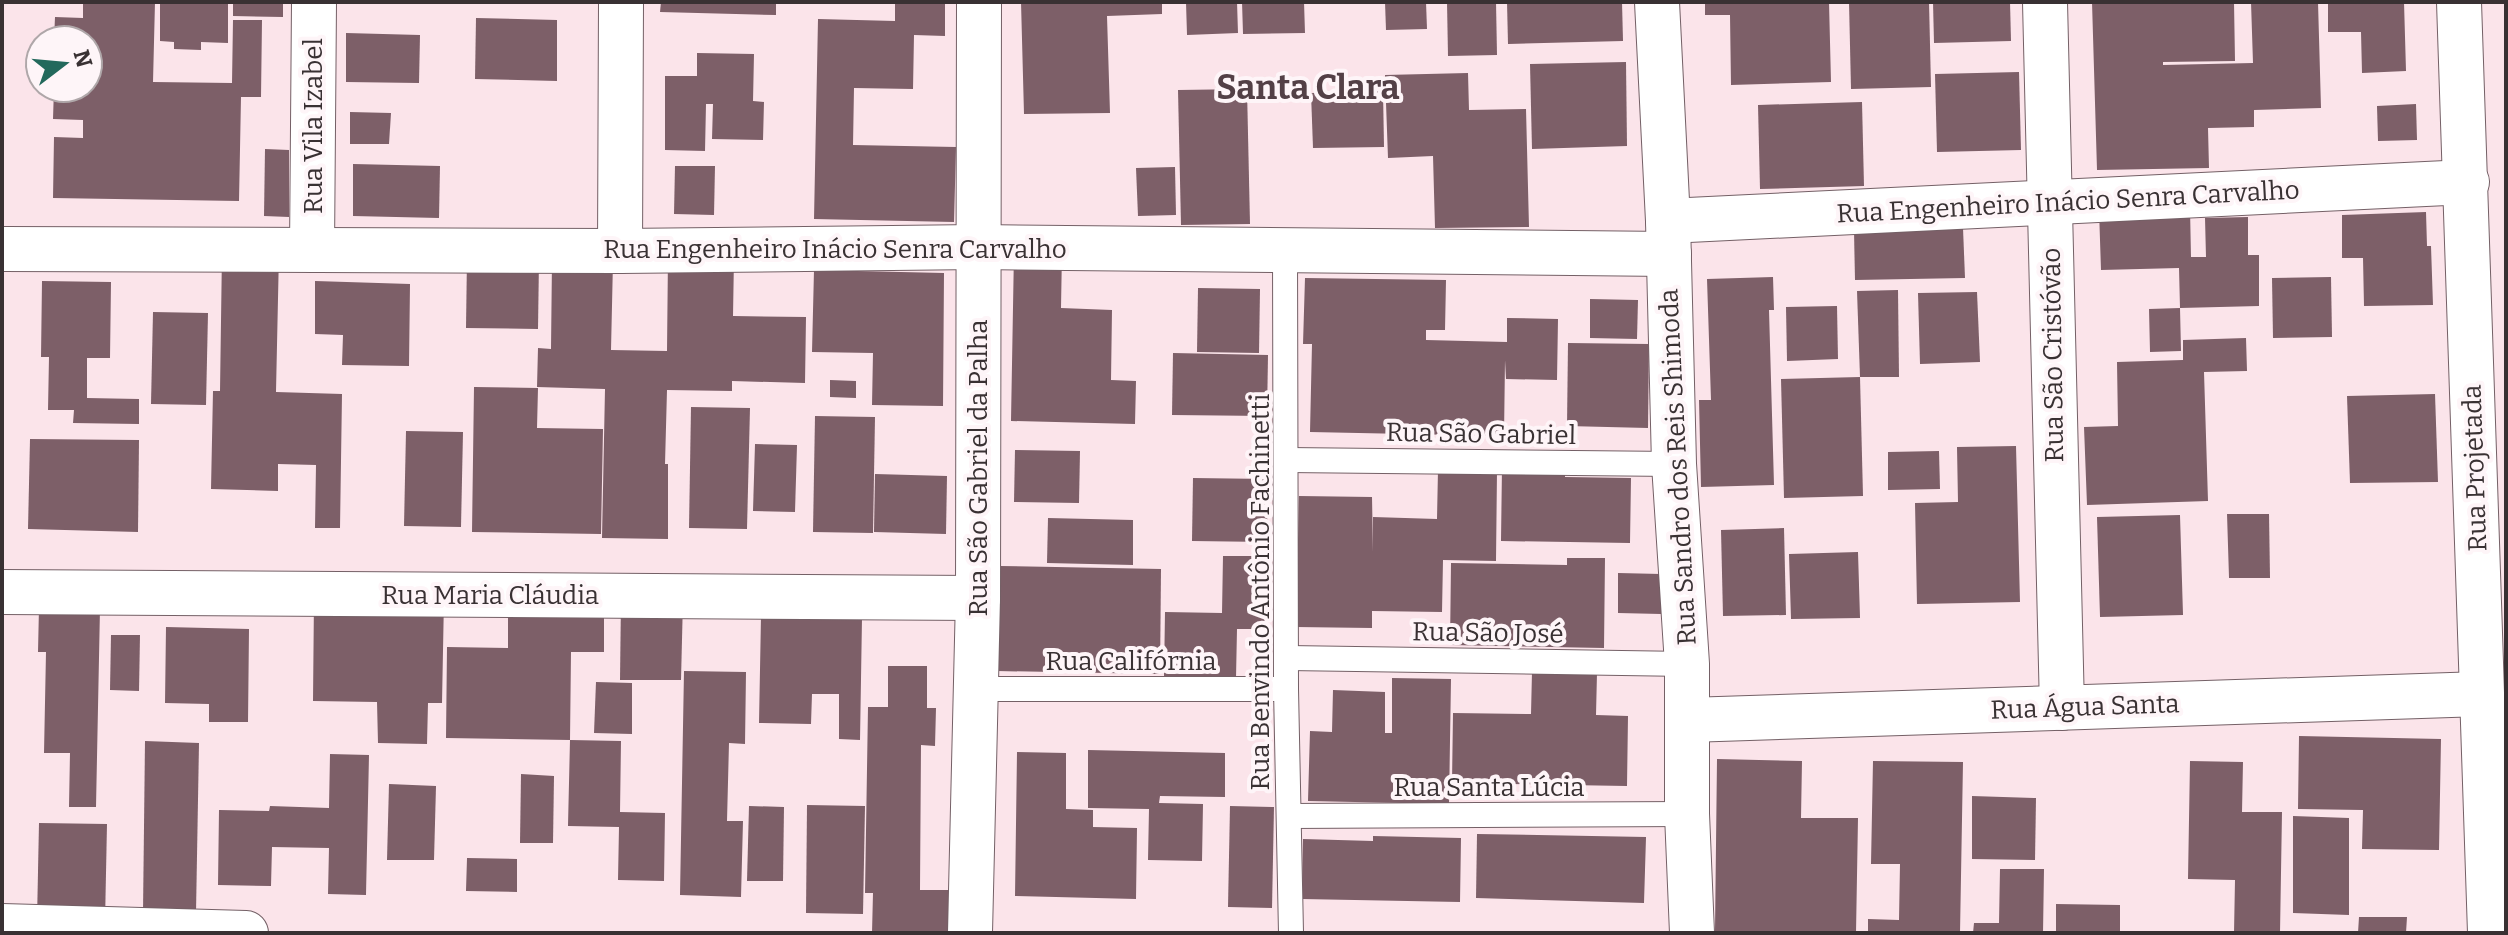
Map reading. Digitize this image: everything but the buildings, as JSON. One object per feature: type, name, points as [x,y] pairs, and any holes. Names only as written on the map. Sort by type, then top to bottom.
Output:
[{"type":"street","name":"Rua Vila Izabel","points":[[312,250],[314,2]]},
{"type":"street","points":[[620,251],[621,2]]},
{"type":"street","name":"Rua São Gabriel da Palha","points":[[970,933],[978,598],[979,2]]},
{"type":"street","name":"Rua Sandro dos Reis Shimoda","points":[[1657,2],[1674,464],[1687,664],[1687,814],[1692,933]]},
{"type":"street","name":"Rua São Cristóvão","points":[[2045,2],[2062,708]]},
{"type":"street","name":"Rua Projetada","points":[[2459,2],[2490,933]]},
{"type":"street","name":"Rua Engenheiro Inácio Senra Carvalho","points":[[2,249],[620,251],[978,247],[1285,250],[1668,237],[2050,202],[2467,182]]},
{"type":"street","name":"Rua Maria Cláudia","points":[[2,592],[978,598]]},
{"type":"street","name":"Rua Água Santa","points":[[1688,720],[2481,694]]},
{"type":"street","points":[[2,926],[246,933]]},
{"type":"lane","name":"Rua Benvindo Antônio Fachinetti","points":[[1285,250],[1286,689],[1291,933]]},
{"type":"lane","name":"Rua São Gabriel","points":[[1287,460],[1674,464]]},
{"type":"lane","name":"Rua São José","points":[[1288,658],[1687,664]]},
{"type":"lane","name":"Rua Califórnia","points":[[977,689],[1286,689]]},
{"type":"lane","name":"Rua Santa Lúcia","points":[[1290,816],[1687,814]]},
{"type":"district","name":"Santa Clara","points":[[1308,87]]}]
